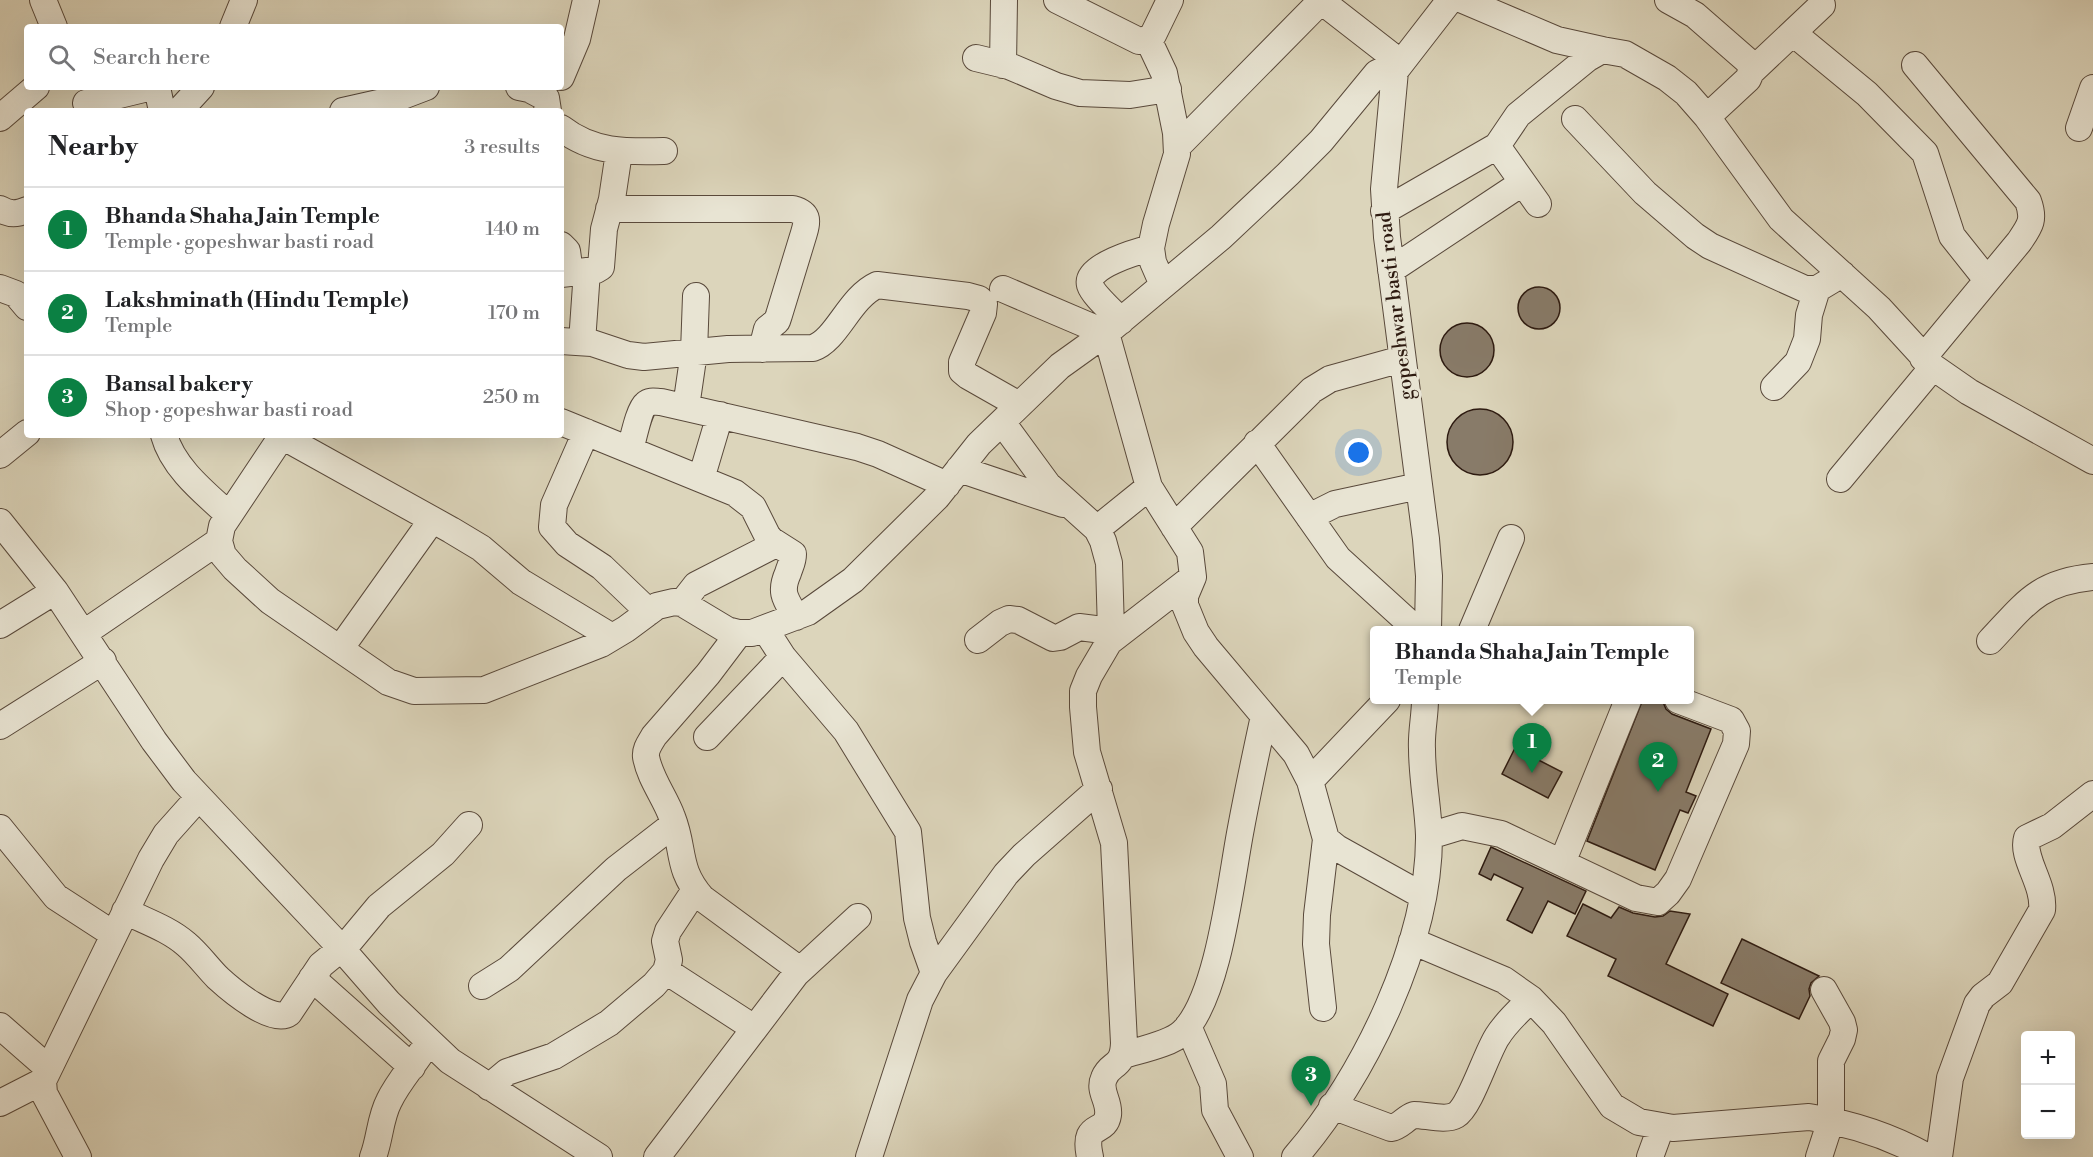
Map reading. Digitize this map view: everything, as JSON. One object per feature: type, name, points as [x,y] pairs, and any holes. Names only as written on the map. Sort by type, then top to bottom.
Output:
[{"type":"street","points":[[43,0],[53,24]]},
{"type":"street","points":[[234,24],[244,0]]},
{"type":"street","points":[[564,70],[577,39],[586,0]]},
{"type":"street","points":[[1003,65],[1004,0]]},
{"type":"street","points":[[1057,0],[1139,41],[1153,35],[1170,0]]},
{"type":"street","points":[[279,438],[222,526],[219,541],[223,555],[270,601],[388,682],[402,688],[414,691],[484,690],[601,644],[665,603],[682,603],[727,630],[738,633],[752,633],[765,629],[808,612],[853,580],[937,497],[979,444],[1060,366],[1114,327],[1221,237],[1288,174],[1321,141],[1377,73],[1398,67],[1450,0]]},
{"type":"street","points":[[1463,0],[1557,40],[1625,54],[1667,78],[1686,93],[1707,117],[1781,219],[1879,308],[1928,363],[1969,392],[2093,461]]},
{"type":"street","points":[[1668,0],[1695,15],[1750,63],[1751,72]]},
{"type":"street","points":[[1177,147],[1321,1],[1398,67]]},
{"type":"street","points":[[1707,117],[1748,79],[1751,72],[1822,6]]},
{"type":"street","points":[[1793,33],[1868,94],[1925,153],[1952,236],[1987,280]]},
{"type":"street","points":[[1148,39],[1164,73],[1177,147],[1170,183],[1156,224],[1151,248],[1153,262],[1163,285]]},
{"type":"street","points":[[1384,211],[1497,146],[1518,116],[1588,58],[1602,50]]},
{"type":"street","points":[[976,58],[1003,65],[1080,93],[1130,95],[1168,89]]},
{"type":"street","points":[[1840,479],[1928,363],[1987,280],[2019,242],[2030,226],[2033,213],[2028,201],[1914,65]]},
{"type":"street","name":"gopeshwar basti road","points":[[1398,67],[1391,103],[1384,211],[1426,539],[1429,576],[1428,626]]},
{"type":"street","points":[[2079,128],[2093,88]]},
{"type":"street","points":[[0,118],[33,90]]},
{"type":"street","points":[[85,100],[138,90]]},
{"type":"street","points":[[156,90],[161,108]]},
{"type":"street","points":[[182,108],[198,90]]},
{"type":"street","points":[[531,90],[549,99]]},
{"type":"street","points":[[359,108],[411,98]]},
{"type":"street","points":[[1575,119],[1645,193],[1681,225],[1710,246],[1805,289],[1817,290],[1842,274]]},
{"type":"street","points":[[564,131],[582,142],[619,152],[664,151]]},
{"type":"street","points":[[1497,146],[1538,204]]},
{"type":"street","points":[[573,273],[596,270],[601,267],[604,229],[619,152]]},
{"type":"street","points":[[1391,270],[1516,187]]},
{"type":"street","points":[[0,209],[7,213],[24,211]]},
{"type":"street","points":[[609,209],[793,209],[801,211],[806,216],[807,222],[804,233],[777,321],[767,329],[762,349]]},
{"type":"street","points":[[564,248],[567,251],[573,273],[572,341],[592,343],[628,355],[644,357],[694,352],[813,348],[824,344],[865,291],[877,285],[979,299],[984,304],[983,313],[962,362],[962,371],[1010,414],[1048,485],[1097,529],[1109,563],[1110,637]]},
{"type":"street","points":[[1151,248],[1114,260],[1095,273],[1090,284],[1114,327],[1149,487],[1190,552],[1193,578],[1185,596],[1185,605],[1196,632],[1296,754],[1310,781],[1326,839],[1316,944],[1323,1008]]},
{"type":"street","points":[[0,288],[16,294],[24,303]]},
{"type":"street","points":[[1003,289],[1114,327]]},
{"type":"street","points":[[1774,387],[1798,362],[1807,339],[1809,315],[1817,290]]},
{"type":"street","points":[[686,407],[694,352],[696,296]]},
{"type":"street","points":[[1174,527],[1257,442],[1312,390],[1330,378],[1402,359]]},
{"type":"street","points":[[630,450],[642,410],[652,401],[857,447],[953,477],[1075,508]]},
{"type":"street","points":[[701,479],[720,415]]},
{"type":"street","points":[[564,423],[746,499],[753,507],[766,535],[793,555],[783,589],[784,596],[796,617]]},
{"type":"street","points":[[586,432],[554,505],[552,527],[567,544],[602,567],[649,612]]},
{"type":"street","points":[[0,454],[24,435]]},
{"type":"street","points":[[165,438],[175,459],[202,490],[229,515]]},
{"type":"street","points":[[286,438],[481,548],[521,582],[612,637]]},
{"type":"street","points":[[1257,442],[1338,558],[1413,626]]},
{"type":"street","points":[[1309,517],[1335,504],[1419,486]]},
{"type":"street","points":[[1097,529],[1149,487]]},
{"type":"street","points":[[339,649],[432,520]]},
{"type":"street","points":[[0,522],[55,591],[154,741],[199,797],[341,948],[389,1003],[450,1061],[599,1157]]},
{"type":"street","points":[[1474,626],[1511,538]]},
{"type":"street","points":[[84,633],[219,541]]},
{"type":"street","points":[[682,603],[696,585],[776,544]]},
{"type":"street","points":[[1990,641],[2030,599],[2048,587],[2093,577]]},
{"type":"street","points":[[1090,1157],[1088,1136],[1091,1131],[1105,1123],[1108,1115],[1108,1106],[1102,1087],[1104,1076],[1118,1064],[1124,1055],[1114,843],[1087,752],[1084,734],[1083,691],[1110,637],[1193,578]]},
{"type":"street","points":[[0,625],[55,591]]},
{"type":"street","points":[[978,640],[1009,619],[1018,620],[1053,638],[1060,638],[1079,627],[1110,637]]},
{"type":"street","points":[[765,629],[783,657],[846,731],[908,832],[917,918],[934,973]]},
{"type":"street","points":[[738,633],[714,667],[654,736],[647,747],[646,755],[650,772],[674,824],[684,871],[695,890],[702,898],[800,970]]},
{"type":"street","points":[[707,737],[783,657]]},
{"type":"street","points":[[0,726],[103,662]]},
{"type":"street","points":[[1310,781],[1382,704]]},
{"type":"street","points":[[1294,1157],[1332,1106],[1357,1067],[1390,1004],[1412,941],[1423,896],[1429,836],[1421,747],[1425,704]]},
{"type":"street","points":[[1562,863],[1626,704]]},
{"type":"street","points":[[1429,836],[1462,826],[1501,834],[1636,898],[1658,902],[1678,879],[1736,744],[1737,731],[1731,720],[1691,704]]},
{"type":"street","points":[[1124,1055],[1171,1040],[1182,1034],[1202,1002],[1216,960],[1264,716]]},
{"type":"street","points":[[869,1157],[920,1000],[934,973],[1006,874],[1098,789]]},
{"type":"street","points":[[1939,1157],[1950,1078],[1977,1004],[1983,996],[2000,983],[2042,909],[2043,902],[2037,878],[2026,853],[2027,838],[2052,826],[2093,794]]},
{"type":"street","points":[[78,1157],[44,1093],[46,1075],[151,859],[166,834],[199,797]]},
{"type":"street","points":[[482,986],[509,969],[616,869],[674,824]]},
{"type":"street","points":[[0,828],[56,897],[119,923],[168,932],[186,943],[232,990],[262,1010],[276,1016],[285,1016],[331,955],[360,929],[379,906],[442,854],[469,825]]},
{"type":"street","points":[[1326,839],[1337,848],[1423,896]]},
{"type":"street","points":[[489,1087],[507,1072],[554,1056],[609,1023],[654,986],[666,971],[669,960],[665,941],[668,931],[695,890]]},
{"type":"street","points":[[657,1157],[800,970],[858,916]]},
{"type":"street","points":[[1412,941],[1504,980],[1531,999],[1554,1023],[1612,1106],[1639,1122],[1673,1128],[1809,1117],[1831,1120],[1854,1127],[1928,1157]]},
{"type":"street","points":[[666,971],[754,1028]]},
{"type":"street","points":[[312,978],[412,1067]]},
{"type":"street","points":[[1819,1157],[1831,1120],[1831,1060],[1844,1030],[1824,990]]},
{"type":"street","points":[[1332,1106],[1391,1128],[1398,1127],[1414,1115],[1450,1118],[1456,1116],[1465,1105],[1496,1038],[1508,1021],[1531,999]]},
{"type":"street","points":[[0,1026],[46,1075]]},
{"type":"street","points":[[1188,1026],[1213,1084],[1215,1110],[1240,1157]]},
{"type":"street","points":[[373,1157],[389,1100],[429,1042]]},
{"type":"street","points":[[0,1103],[46,1075]]},
{"type":"street","points":[[1650,1157],[1661,1127]]},
{"type":"building","points":[[1539,287],[1547,288],[1554,293],[1559,300],[1559,316],[1554,323],[1547,328],[1539,329],[1531,328],[1524,323],[1519,316],[1518,308],[1519,300],[1524,293],[1531,288]]},
{"type":"building","points":[[1467,323],[1477,325],[1486,331],[1492,340],[1494,350],[1492,360],[1486,369],[1477,375],[1467,377],[1457,375],[1448,369],[1442,360],[1440,350],[1442,340],[1448,331],[1457,325]]},
{"type":"building","points":[[1480,409],[1492,412],[1503,419],[1510,430],[1513,442],[1510,454],[1503,465],[1492,472],[1480,475],[1468,472],[1457,465],[1450,454],[1447,442],[1450,430],[1457,419],[1468,412]]},
{"type":"building","points":[[1641,704],[1664,704],[1672,714],[1711,729],[1686,792],[1696,796],[1688,813],[1680,810],[1655,870],[1587,841]]},
{"type":"building","points":[[1515,748],[1562,772],[1548,798],[1502,774]]},
{"type":"building","points":[[1491,847],[1586,891],[1575,914],[1548,901],[1532,933],[1507,920],[1523,888],[1494,874],[1491,880],[1479,874]]},
{"type":"building","points":[[1583,904],[1611,918],[1619,907],[1633,913],[1655,917],[1663,916],[1670,911],[1690,914],[1666,964],[1728,994],[1713,1026],[1608,976],[1616,959],[1567,936]]},
{"type":"building","points":[[1742,939],[1819,976],[1811,983],[1810,996],[1799,1019],[1721,983]]},
{"type":"place","name":"Bhanda Shaha Jain Temple","points":[[1532,773]]},
{"type":"place","name":"Lakshminath (Hindu Temple)","points":[[1658,792]]},
{"type":"place","name":"Bansal bakery","points":[[1311,1106]]}]
